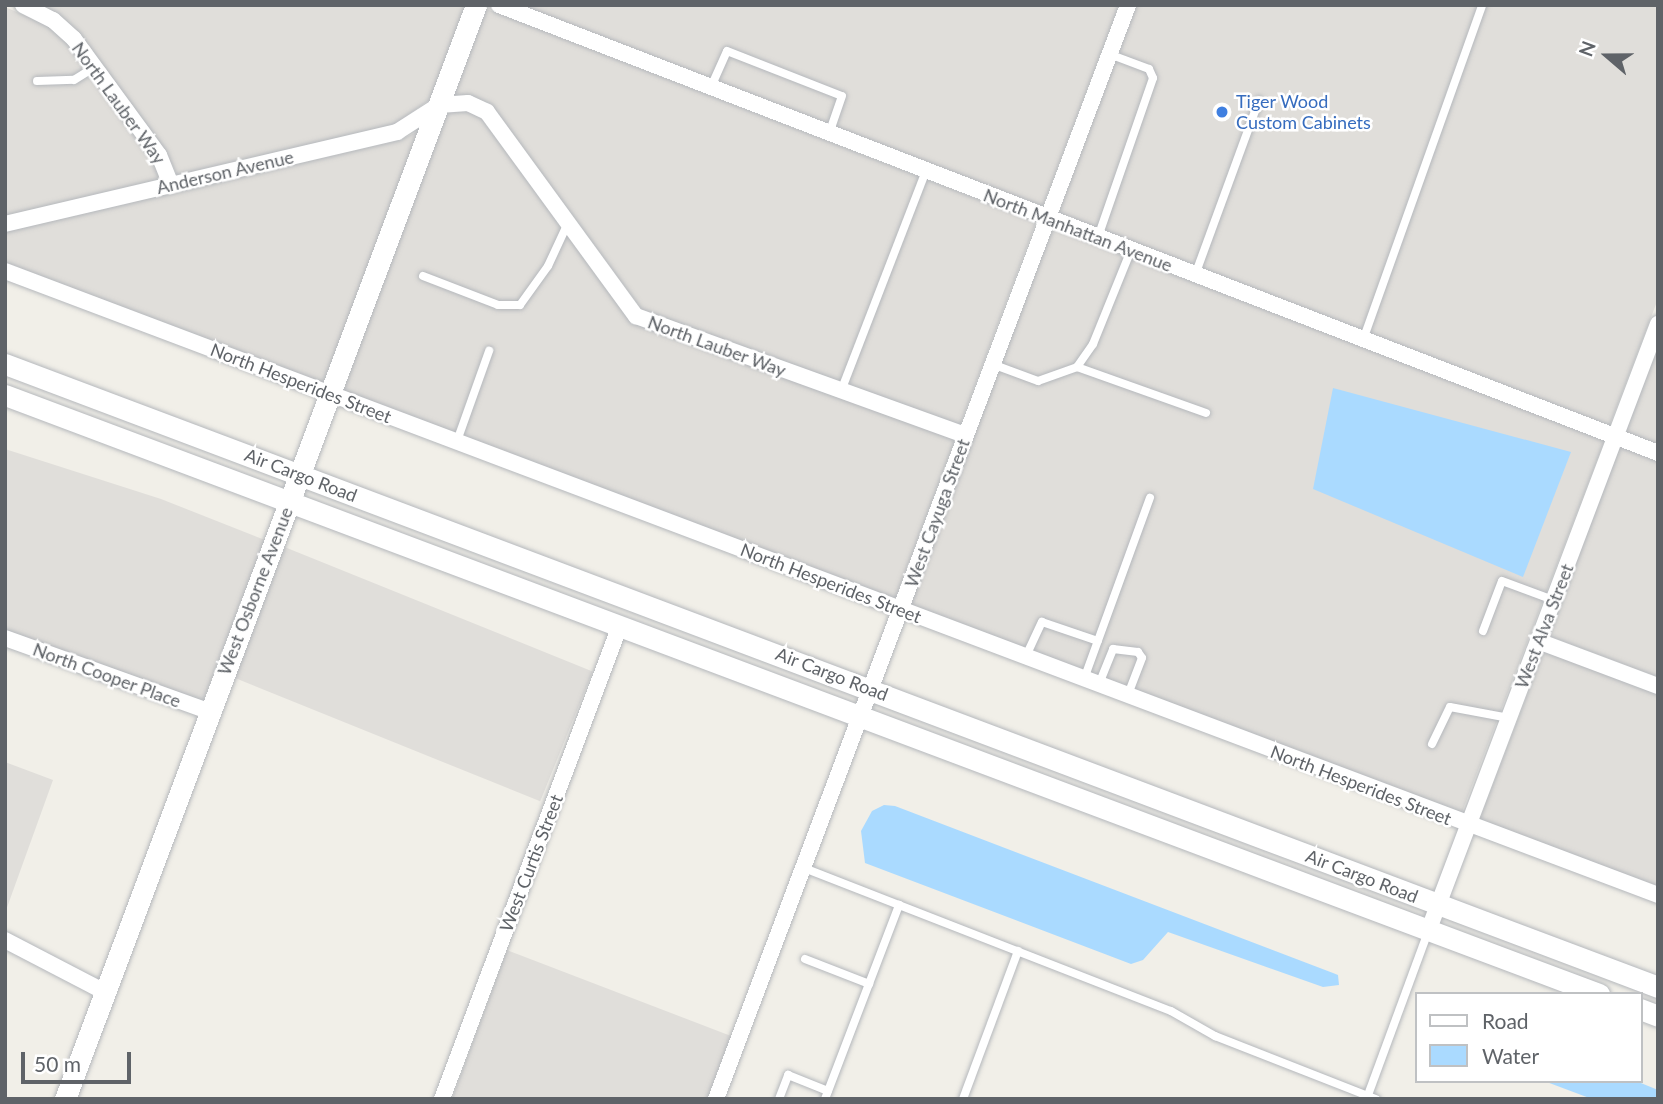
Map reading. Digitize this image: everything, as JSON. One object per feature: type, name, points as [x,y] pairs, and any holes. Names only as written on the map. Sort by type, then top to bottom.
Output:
[{"type":"street","name":"North Lauber Way","points":[[23,5],[61,26],[95,67],[159,155],[171,185]]},
{"type":"street","name":"West Osborne Avenue","points":[[65,1099],[476,5]]},
{"type":"street","name":"North Manhattan Avenue","points":[[499,5],[1658,453]]},
{"type":"street","name":"West Cayuga Street","points":[[716,1099],[1128,5]]},
{"type":"street","name":"North Lauber Way","points":[[439,106],[468,103],[487,113],[636,316],[965,435]]},
{"type":"street","name":"Anderson Avenue","points":[[5,224],[397,132],[439,106]]},
{"type":"street","name":"North Hesperides Street","points":[[5,271],[1658,895]]},
{"type":"street","name":"West Alva Street","points":[[1429,929],[1658,324]]},
{"type":"street","name":"Air Cargo Road","points":[[5,364],[1658,987]]},
{"type":"street","name":"Air Cargo Road","points":[[5,395],[619,628],[1595,992]]},
{"type":"street","name":"West Curtis Street","points":[[442,1099],[619,628]]},
{"type":"street","name":"North Cooper Place","points":[[5,638],[209,712]]},
{"type":"street","points":[[1538,640],[1658,686]]},
{"type":"street","points":[[5,940],[105,992]]},
{"type":"lane","points":[[1363,340],[1482,5]]},
{"type":"lane","points":[[711,88],[727,51],[740,55],[842,96],[828,133]]},
{"type":"lane","points":[[1098,238],[1153,78],[1149,69],[1109,54]]},
{"type":"lane","points":[[37,81],[74,80],[95,67]]},
{"type":"lane","points":[[1195,275],[1259,100]]},
{"type":"lane","points":[[841,391],[926,172]]},
{"type":"lane","points":[[423,276],[498,305],[520,305],[548,265],[568,223]]},
{"type":"lane","points":[[992,364],[1038,381],[1077,367],[1093,344],[1131,250]]},
{"type":"lane","points":[[457,441],[489,351]]},
{"type":"lane","points":[[1077,367],[1206,413]]},
{"type":"lane","points":[[1091,682],[1098,641],[1150,498]]},
{"type":"lane","points":[[1483,631],[1502,581],[1554,600]]},
{"type":"lane","points":[[1026,656],[1042,622],[1098,641]]},
{"type":"lane","points":[[1091,682],[1113,649],[1123,647],[1142,658],[1128,695]]},
{"type":"lane","points":[[1432,744],[1450,707],[1509,718]]},
{"type":"lane","points":[[804,868],[1171,1010],[1215,1036],[1372,1097],[1429,929]]},
{"type":"lane","points":[[779,1099],[788,1075],[827,1095],[899,905]]},
{"type":"lane","points":[[963,1099],[1018,951]]},
{"type":"lane","points":[[805,960],[869,984]]},
{"type":"shaded area","points":[[42,5],[467,5],[432,98],[394,125],[177,175],[166,151],[80,34]]},
{"type":"shaded area","points":[[520,5],[1119,5],[1042,208]]},
{"type":"shaded area","points":[[1137,5],[1658,5],[1658,299],[1609,427],[1058,214]]},
{"type":"shaded area","points":[[5,7],[49,26],[68,44],[152,159],[161,179],[5,216]]},
{"type":"shaded area","points":[[484,8],[1036,222],[960,425],[642,310],[494,109],[472,96],[451,97]]},
{"type":"shaded area","points":[[467,111],[481,118],[633,323],[955,440],[895,599],[340,391],[445,113]]},
{"type":"shaded area","points":[[421,130],[324,385],[5,262],[5,232],[400,140]]},
{"type":"shaded area","points":[[1052,228],[1605,440],[1460,816],[908,604]]},
{"type":"shaded area","points":[[1658,348],[1658,445],[1625,433]]},
{"type":"shaded area","points":[[1620,447],[1658,461],[1658,677],[1549,636]]},
{"type":"shaded area","points":[[5,449],[161,499],[265,540],[203,701],[5,630]]},
{"type":"shaded area","points":[[282,546],[593,671],[540,801],[230,676]]},
{"type":"shaded area","points":[[1544,651],[1658,694],[1658,886],[1479,821]]},
{"type":"shaded area","points":[[5,762],[53,780],[5,913]]},
{"type":"shaded area","points":[[507,950],[731,1036],[707,1099],[452,1099]]},
{"type":"water","points":[[1333,388],[1571,452],[1523,577],[1313,489]]},
{"type":"water","points":[[884,805],[895,806],[1333,973],[1338,975],[1339,985],[1323,987],[1168,932],[1143,960],[1131,964],[865,863],[861,831],[872,811]]},
{"type":"water","points":[[1549,1083],[1641,1083],[1658,1090],[1658,1099],[1592,1099]]},
{"type":"place","name":"Tiger Wood Custom Cabinets","points":[[1222,112]]}]
